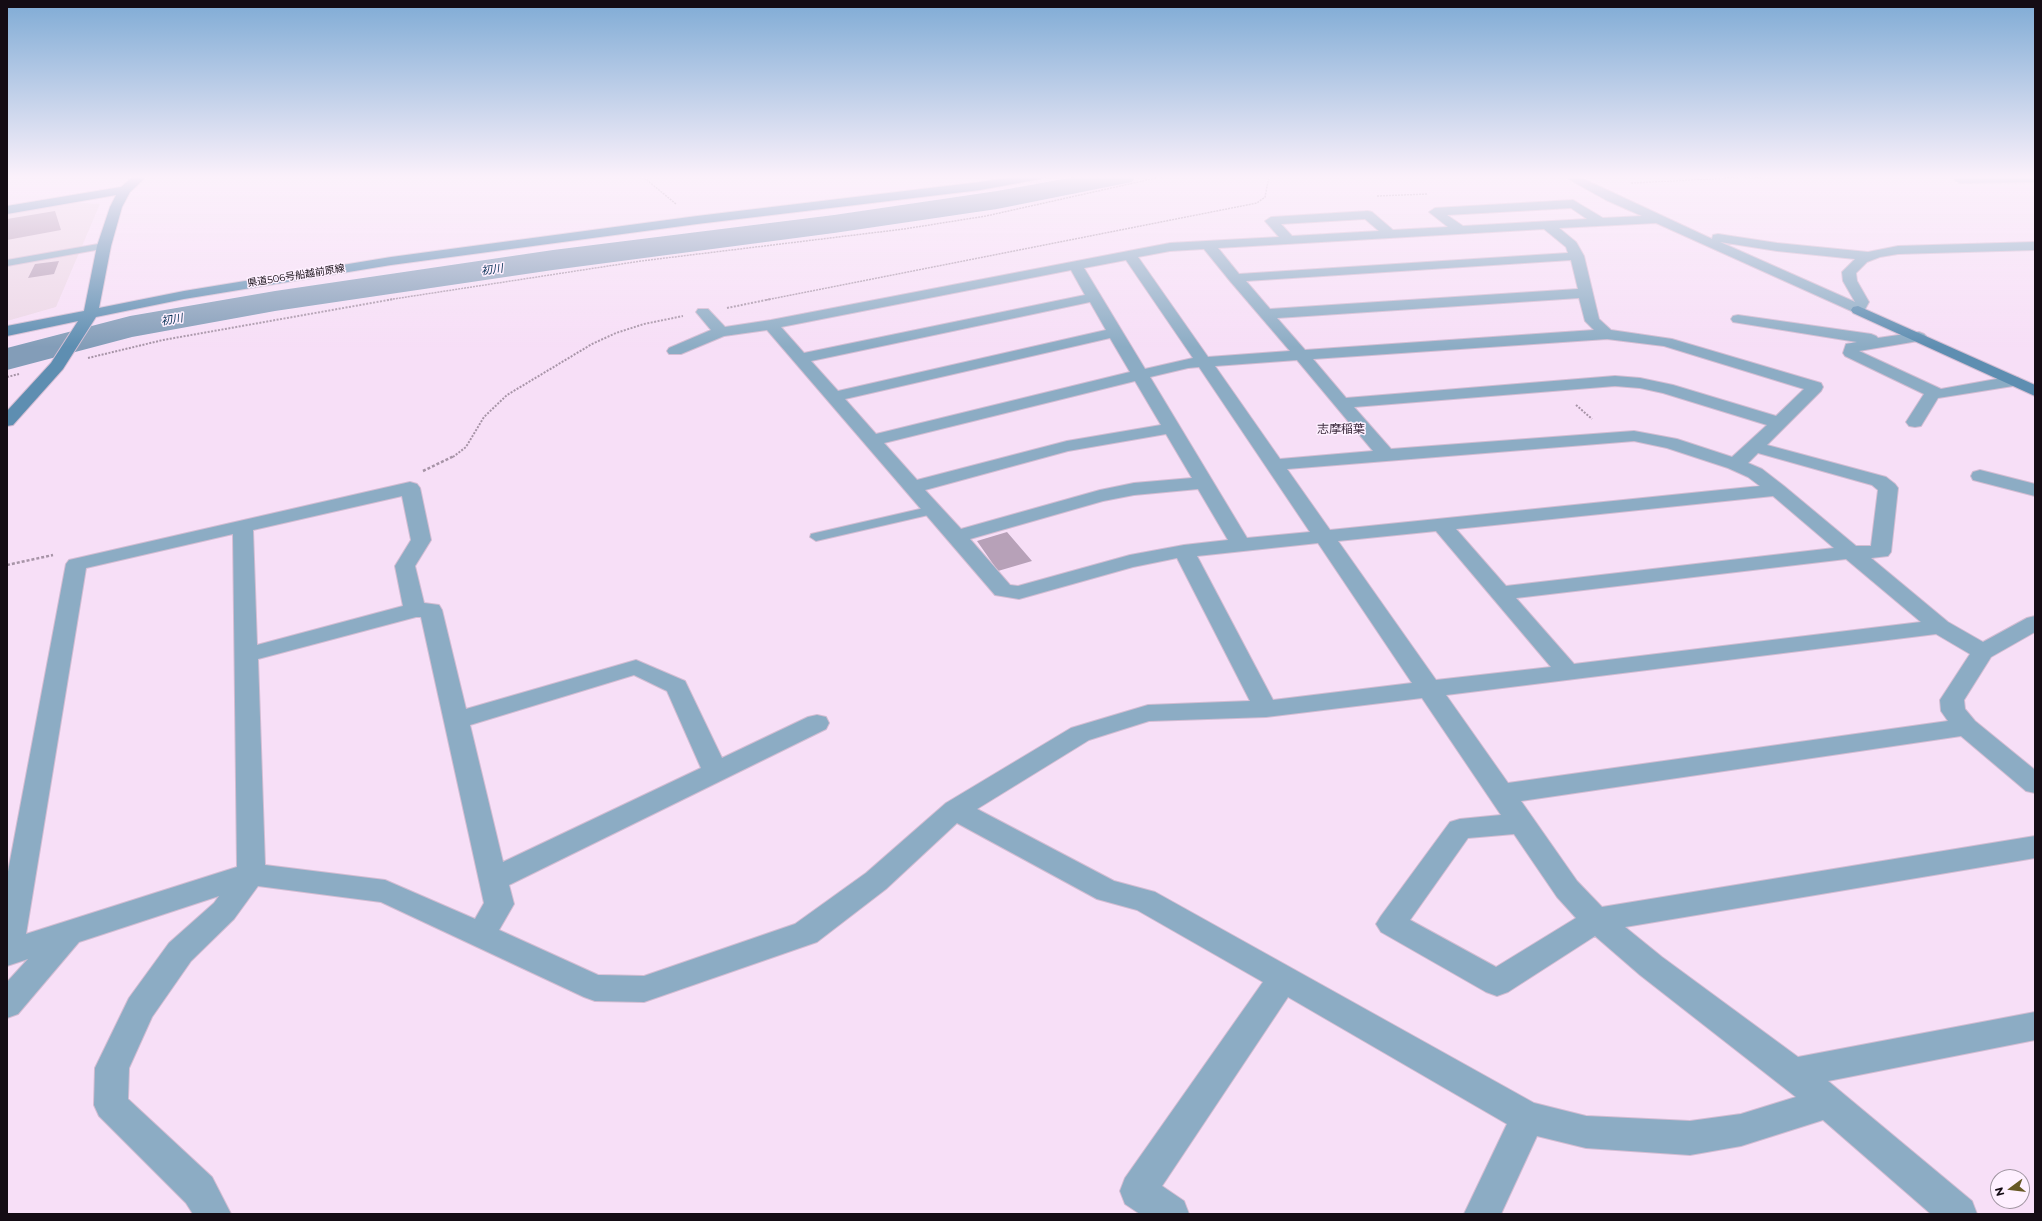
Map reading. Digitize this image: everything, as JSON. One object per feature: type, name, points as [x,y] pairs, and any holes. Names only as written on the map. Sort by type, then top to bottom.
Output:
[{"type":"main road","points":[[7,421],[58,364],[88,318],[108,233]]},
{"type":"main road","name":"県道506号船越前原線","points":[[7,331],[88,318],[282,278],[598,233]]},
{"type":"main road","points":[[1858,310],[2035,391]]},
{"type":"street","points":[[1282,233],[1288,240]]},
{"type":"street","points":[[1384,233],[1389,239]]},
{"type":"street","points":[[674,351],[721,332],[771,325],[1170,247],[1376,235],[1389,239],[1436,233]]},
{"type":"street","points":[[1557,233],[1571,245],[1577,256],[1592,321],[1607,334]]},
{"type":"street","points":[[1689,234],[1777,247],[1868,256]]},
{"type":"street","points":[[1689,234],[1858,310],[1862,302],[1850,281],[1849,272],[1856,264],[1868,256],[1898,250],[2035,246]]},
{"type":"street","points":[[1207,244],[1386,455]]},
{"type":"street","points":[[1129,254],[1567,889],[1596,920],[1651,966],[1793,1073],[1958,1214]]},
{"type":"street","points":[[1400,256],[1412,266]]},
{"type":"street","points":[[1235,278],[1577,256]]},
{"type":"street","points":[[1075,265],[1241,545]]},
{"type":"street","points":[[1266,314],[1586,293]]},
{"type":"street","points":[[800,359],[1094,297]]},
{"type":"street","points":[[705,314],[721,332]]},
{"type":"street","points":[[1738,319],[1888,342]]},
{"type":"street","points":[[771,325],[1003,590],[1019,593],[1130,561],[1184,551],[1777,490]]},
{"type":"street","points":[[834,397],[1115,332]]},
{"type":"street","points":[[873,440],[1188,363],[1607,334],[1668,342],[1815,386],[1755,447],[1735,464]]},
{"type":"street","points":[[1919,337],[1852,347],[1851,353],[1933,392],[1941,394],[2013,381]]},
{"type":"street","points":[[1342,403],[1615,381],[1640,383],[1667,389],[1779,423]]},
{"type":"street","points":[[1915,422],[1933,392]]},
{"type":"street","points":[[913,487],[1067,446],[1172,428]]},
{"type":"street","points":[[1275,465],[1634,436],[1671,443],[1735,464],[1755,473],[1852,552],[1940,627],[1983,652]]},
{"type":"street","points":[[1501,594],[1852,552],[1881,552],[1888,488],[1880,481],[1755,447]]},
{"type":"street","points":[[1980,476],[2035,490]]},
{"type":"street","points":[[956,537],[1100,496],[1134,489],[1204,483]]},
{"type":"street","points":[[415,610],[405,566],[421,540],[410,488],[76,564],[8,953],[251,874],[385,891],[594,988],[644,989],[806,933],[876,881],[955,810],[1080,734],[1148,714],[1199,710],[1266,709],[1940,627]]},
{"type":"street","points":[[1442,525],[1569,673]]},
{"type":"street","points":[[213,1214],[199,1190],[111,1105],[112,1068],[140,1008],[180,952],[224,911],[251,874],[243,526]]},
{"type":"street","points":[[1184,551],[1266,709]]},
{"type":"street","points":[[246,655],[415,610],[431,610],[499,904],[481,935]]},
{"type":"street","points":[[2035,623],[1983,652],[1952,700],[1953,711],[1966,727],[2035,784]]},
{"type":"street","points":[[457,720],[636,667],[677,686],[715,772]]},
{"type":"street","points":[[493,880],[817,723]]},
{"type":"street","points":[[1501,794],[1966,727]]},
{"type":"street","points":[[955,810],[1107,891],[1145,900],[1528,1118],[1586,1132],[1690,1138],[1741,1130],[1828,1103]]},
{"type":"street","points":[[1522,823],[1460,829],[1391,924],[1497,983],[1596,920],[2035,847]]},
{"type":"street","points":[[7,1004],[68,933]]},
{"type":"street","points":[[1171,1214],[1138,1191],[1283,978]]},
{"type":"street","points":[[1793,1073],[2035,1026]]},
{"type":"street","points":[[1482,1214],[1528,1118]]},
{"type":"lane","points":[[7,263],[104,246]]},
{"type":"lane","points":[[816,537],[933,510]]},
{"type":"path","points":[[58,364],[163,340],[331,309],[640,261],[870,233]]},
{"type":"path","points":[[418,473],[453,457],[466,447],[484,417],[506,395],[592,344],[616,333],[644,324],[705,314],[1104,233]]},
{"type":"path","points":[[7,565],[60,553]]},
{"type":"shaded area","points":[[7,233],[88,233],[56,307],[7,321]]},
{"type":"building","points":[[7,233],[45,233],[7,240]]},
{"type":"building","points":[[59,261],[54,274],[28,278],[35,264]]},
{"type":"building","points":[[1007,532],[1032,561],[998,571],[977,541]]},
{"type":"waterway","name":"初川","points":[[7,359],[130,327],[275,301],[553,260],[764,233]]},
{"type":"district","name":"志摩稲葉","points":[[1341,429]]}]
